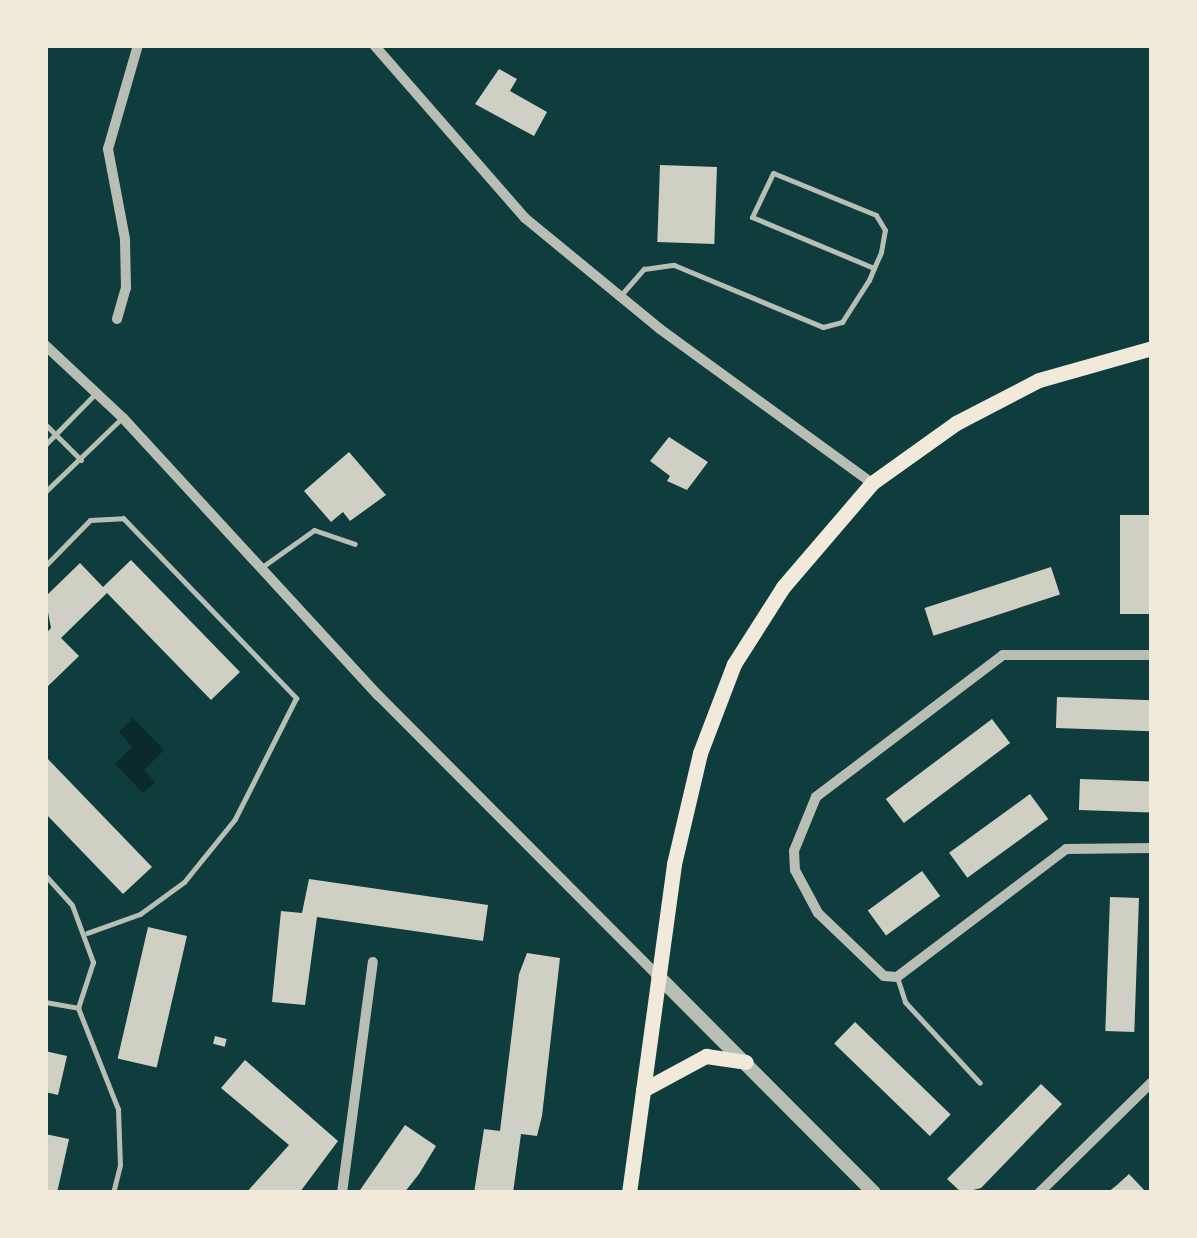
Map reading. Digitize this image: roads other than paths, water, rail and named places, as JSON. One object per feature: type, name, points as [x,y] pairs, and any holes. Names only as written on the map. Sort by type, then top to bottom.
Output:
[{"type":"main road","points":[[629,1193],[674,864],[700,753],[734,664],[783,587],[872,483],[956,422],[1040,380],[1152,348]]},
{"type":"main road","points":[[642,1090],[706,1056],[746,1062]]},
{"type":"street","points":[[117,319],[126,288],[125,239],[108,149],[138,45]]},
{"type":"street","points":[[374,45],[486,179],[619,297],[872,483]]},
{"type":"street","points":[[45,345],[123,418],[378,695],[874,1193]]},
{"type":"street","points":[[1152,655],[1003,655],[816,796],[794,851],[801,884],[818,914],[884,976],[897,977],[1066,849],[1152,848]]},
{"type":"street","points":[[342,1193],[372,962]]},
{"type":"street","points":[[1039,1193],[1152,1082]]},
{"type":"lane","points":[[619,297],[644,268],[674,265],[823,327],[842,322],[874,268],[885,230],[876,215],[773,173],[752,217],[874,268]]},
{"type":"lane","points":[[45,445],[96,393]]},
{"type":"lane","points":[[45,492],[123,418]]},
{"type":"lane","points":[[45,424],[82,460]]},
{"type":"lane","points":[[45,566],[90,520],[123,518],[296,698],[236,819],[184,882],[140,914],[87,933]]},
{"type":"lane","points":[[262,566],[301,533],[314,530],[355,544]]},
{"type":"lane","points":[[45,875],[87,933],[94,962],[78,1008],[118,1109],[120,1164],[112,1193]]},
{"type":"lane","points":[[897,977],[905,1002],[980,1083]]},
{"type":"lane","points":[[45,1002],[78,1008]]},
{"type":"water","points":[[133,718],[164,750],[144,770],[155,782],[143,793],[115,764],[132,747],[119,732]]}]
